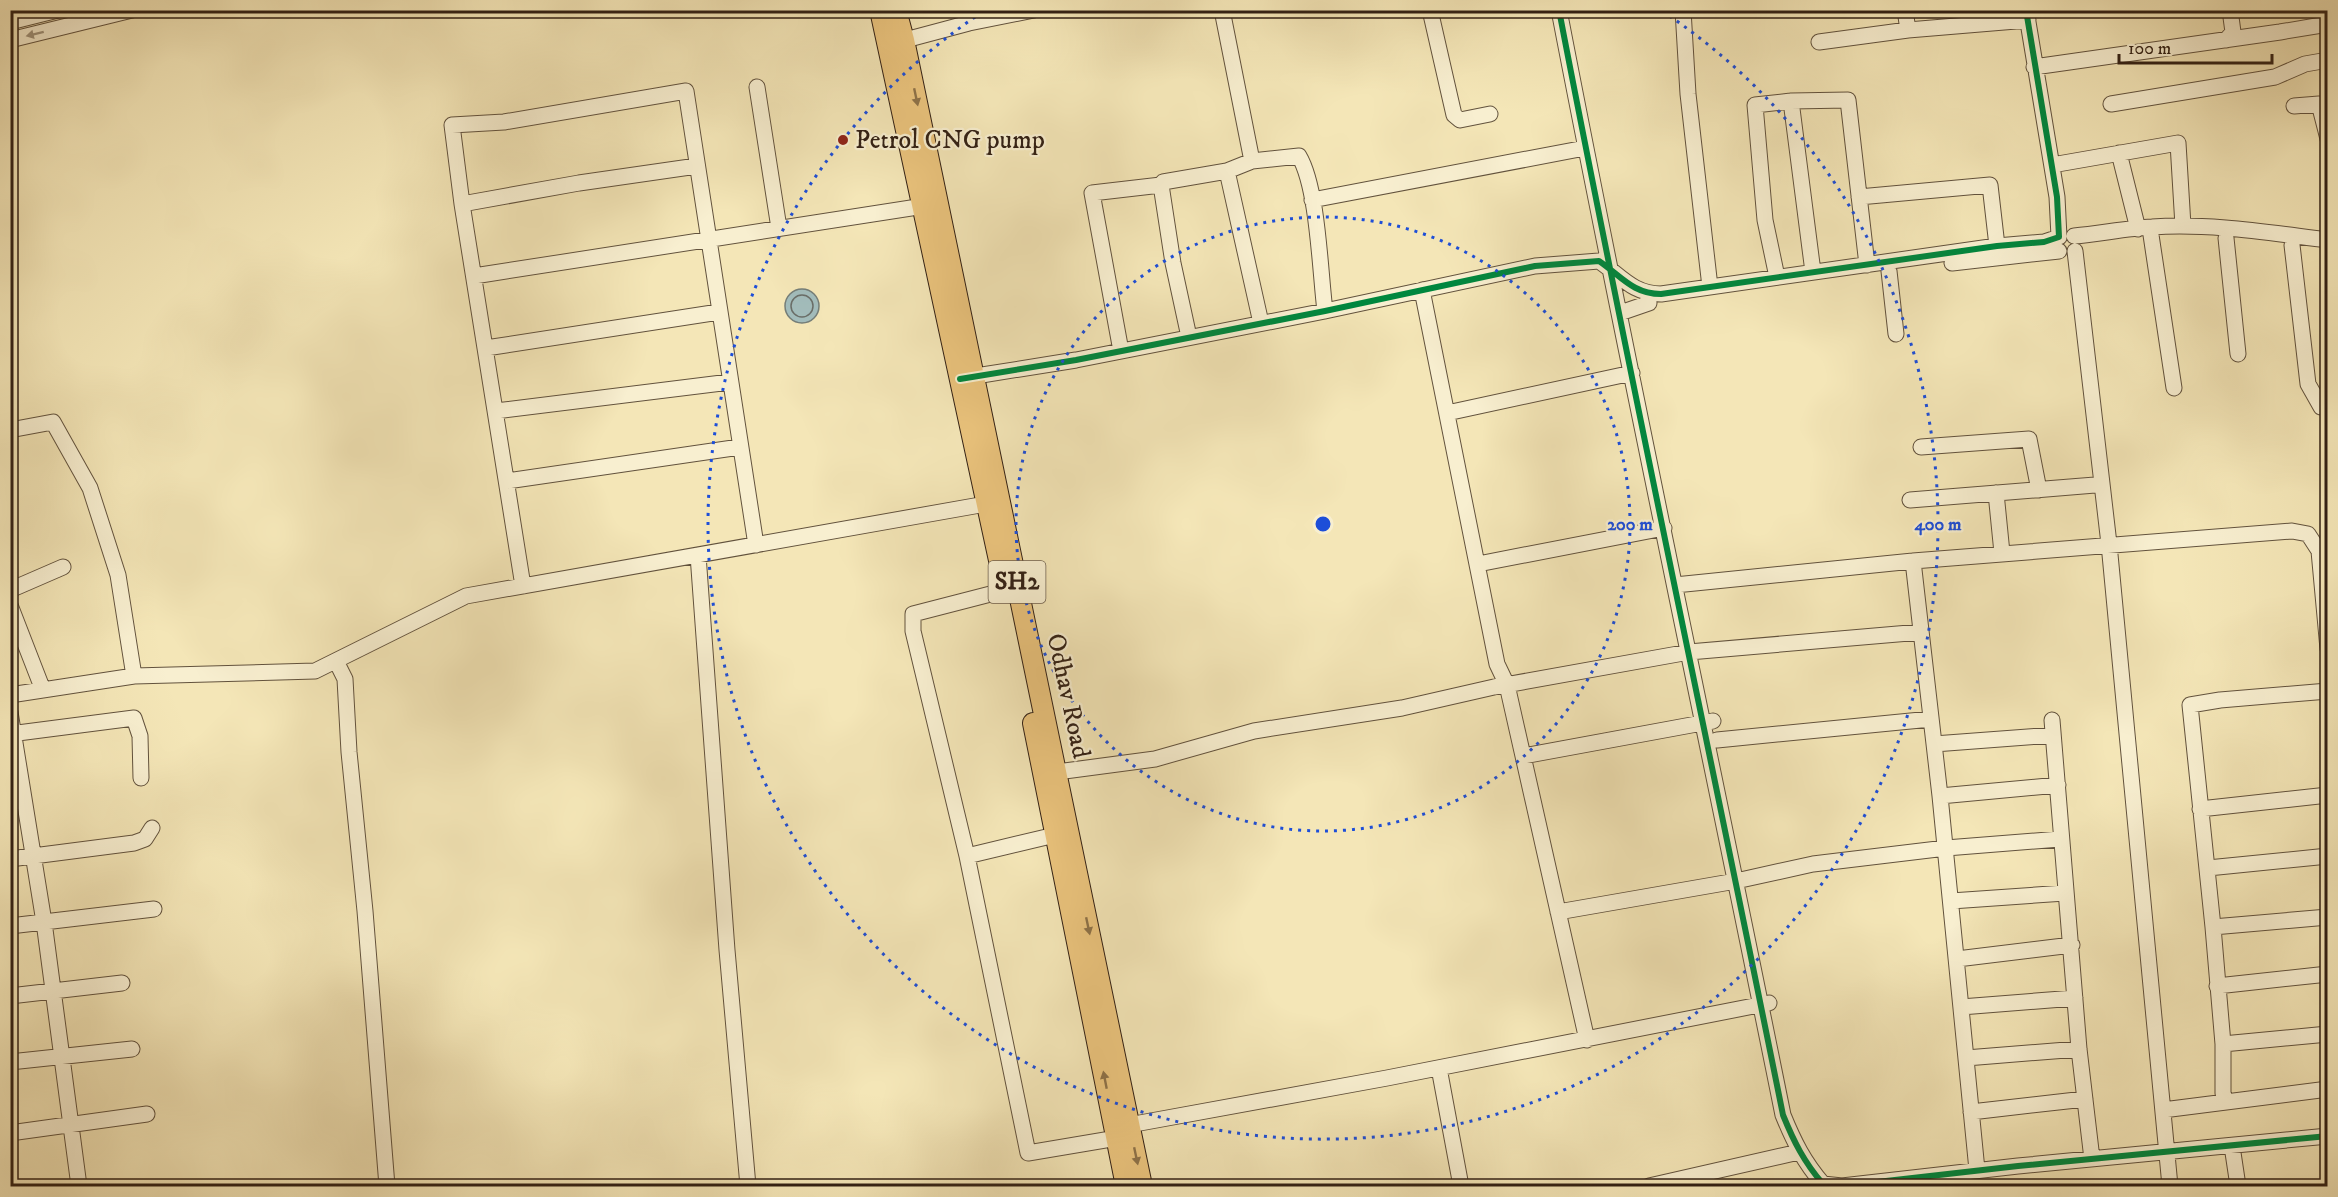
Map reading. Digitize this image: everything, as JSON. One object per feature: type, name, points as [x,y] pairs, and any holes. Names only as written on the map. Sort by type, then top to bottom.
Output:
[{"type":"main road","name":"Odhav Road","points":[[880,10],[895,38],[994,502],[1057,772],[1123,1131],[1126,1186]]},
{"type":"main road","name":"Odhav Road","points":[[896,10],[895,38],[924,206],[967,377]]},
{"type":"main road","name":"Odhav Road","points":[[994,502],[1006,590],[1055,835],[1123,1131],[1142,1186]]},
{"type":"street","points":[[10,22],[28,14],[58,10]]},
{"type":"street","points":[[10,40],[132,10]]},
{"type":"street","points":[[895,38],[989,10]]},
{"type":"street","points":[[895,38],[1034,10]]},
{"type":"street","points":[[1222,10],[1252,161]]},
{"type":"street","points":[[1430,10],[1454,115],[1460,120],[1490,114]]},
{"type":"street","points":[[1559,10],[1585,148],[1624,312],[1787,1114],[1799,1152],[1809,1168],[1823,1184],[1842,1186],[1897,1183],[1977,1170],[2328,1136]]},
{"type":"street","points":[[1569,10],[1616,279]]},
{"type":"street","points":[[1683,10],[1688,94],[1710,287]]},
{"type":"street","points":[[1905,10],[1908,30]]},
{"type":"street","points":[[2226,40],[2233,32],[2229,10]]},
{"type":"street","points":[[1819,42],[2027,15],[2057,197],[2068,245],[2105,545],[2163,1110],[2163,1186]]},
{"type":"street","points":[[2034,67],[2328,24]]},
{"type":"street","points":[[2111,104],[2275,77],[2305,64],[2328,60]]},
{"type":"street","points":[[757,87],[779,228]]},
{"type":"street","points":[[523,586],[462,204],[452,126],[504,122],[686,92],[756,545]]},
{"type":"street","points":[[1777,277],[1765,220],[1755,105],[1791,101],[1848,100],[1867,265]]},
{"type":"street","points":[[1791,101],[1813,272]]},
{"type":"street","points":[[2294,106],[2319,104],[2328,139]]},
{"type":"street","points":[[2052,165],[2178,143],[2183,226]]},
{"type":"street","points":[[1312,200],[1585,148]]},
{"type":"street","points":[[2119,153],[2145,232],[2174,388]]},
{"type":"street","points":[[1121,351],[1092,193],[1161,184],[1227,171],[1252,161],[1299,156],[1305,167],[1312,200],[1325,311]]},
{"type":"street","points":[[462,204],[579,183],[697,166]]},
{"type":"street","points":[[1227,171],[1261,324]]},
{"type":"street","points":[[1161,184],[1173,263],[1189,337]]},
{"type":"street","points":[[1859,197],[1990,185],[1997,246]]},
{"type":"street","points":[[474,276],[924,206]]},
{"type":"street","points":[[967,377],[1261,324],[1535,267],[1580,262],[1601,268],[1648,299],[1889,271],[2183,226],[2328,240]]},
{"type":"street","points":[[2145,232],[2328,248]]},
{"type":"street","points":[[2226,238],[2238,354]]},
{"type":"street","points":[[1624,312],[1648,299],[1710,287],[1997,246],[2044,242],[2068,245]]},
{"type":"street","points":[[2068,245],[2070,279],[2095,485],[2105,545],[2164,1153],[2170,1186]]},
{"type":"street","points":[[2292,245],[2308,384],[2321,407],[2328,407]]},
{"type":"street","points":[[1889,271],[1896,334]]},
{"type":"street","points":[[1422,290],[1497,664],[1507,685],[1587,1040]]},
{"type":"street","points":[[486,348],[719,312]]},
{"type":"street","points":[[1624,312],[1632,373],[1664,528],[1680,584]]},
{"type":"street","points":[[1447,413],[1632,373]]},
{"type":"street","points":[[496,411],[730,382]]},
{"type":"street","points":[[10,430],[53,422],[90,488],[118,575],[134,676]]},
{"type":"street","points":[[1921,447],[2029,439],[2039,490]]},
{"type":"street","points":[[507,481],[740,447]]},
{"type":"street","points":[[1910,500],[2095,485]]},
{"type":"street","points":[[1996,493],[2002,553]]},
{"type":"street","points":[[10,695],[134,676],[315,671],[466,596],[994,502]]},
{"type":"street","points":[[1478,564],[1664,528]]},
{"type":"street","points":[[1680,584],[2002,553],[2292,531],[2308,534],[2323,550],[2328,649]]},
{"type":"street","points":[[698,555],[726,939],[748,1186]]},
{"type":"street","points":[[1913,561],[1946,848],[1977,1170]]},
{"type":"street","points":[[10,590],[63,567]]},
{"type":"street","points":[[1006,590],[913,614],[912,617],[913,631],[967,856],[1028,1153],[1123,1131],[1765,1004]]},
{"type":"street","points":[[10,604],[17,640],[43,690]]},
{"type":"street","points":[[1057,772],[1155,759],[1254,731],[1402,708],[1507,685],[1694,652],[1921,632]]},
{"type":"street","points":[[336,661],[345,679],[348,752],[363,890],[387,1186]]},
{"type":"street","points":[[2226,1102],[2223,1094],[2223,1044],[2208,868],[2190,705],[2220,700],[2328,691]]},
{"type":"street","points":[[10,712],[44,922],[79,1186]]},
{"type":"street","points":[[12,733],[134,718],[140,736],[141,778]]},
{"type":"street","points":[[1717,740],[1931,719]]},
{"type":"street","points":[[1523,756],[1708,722]]},
{"type":"street","points":[[1708,722],[1717,740],[1741,880]]},
{"type":"street","points":[[1934,744],[2052,728],[2079,1049],[2092,1159]]},
{"type":"street","points":[[1940,796],[2058,785]]},
{"type":"street","points":[[2200,809],[2328,795]]},
{"type":"street","points":[[10,858],[134,843],[145,838],[152,828]]},
{"type":"street","points":[[967,856],[1055,835]]},
{"type":"street","points":[[1558,912],[1741,880],[1813,864],[1946,848],[2060,839]]},
{"type":"street","points":[[2208,868],[2328,855]]},
{"type":"street","points":[[1951,901],[2066,893]]},
{"type":"street","points":[[10,926],[154,909]]},
{"type":"street","points":[[2213,927],[2328,916]]},
{"type":"street","points":[[1957,959],[2072,945]]},
{"type":"street","points":[[2217,986],[2328,974]]},
{"type":"street","points":[[10,996],[122,983]]},
{"type":"street","points":[[1961,1007],[2075,998]]},
{"type":"street","points":[[2223,1044],[2328,1034]]},
{"type":"street","points":[[10,1062],[132,1049]]},
{"type":"street","points":[[1966,1058],[2079,1049]]},
{"type":"street","points":[[1439,1068],[1461,1186]]},
{"type":"street","points":[[2163,1110],[2328,1089]]},
{"type":"street","points":[[1971,1112],[2085,1099]]},
{"type":"street","points":[[10,1133],[147,1114]]},
{"type":"street","points":[[2232,1146],[2238,1186]]},
{"type":"street","points":[[1649,1186],[1799,1152]]},
{"type":"street","points":[[1809,1168],[1812,1186]]},
{"type":"water","points":[[802,289],[814,294],[819,306],[814,318],[802,323],[790,318],[785,306],[790,294]]},
{"type":"cycle path","points":[[1559,10],[1783,1115],[1795,1143],[1810,1168],[1823,1184],[1842,1186],[2018,1166],[2328,1136]]},
{"type":"cycle path","points":[[960,379],[1076,360],[1325,311],[1535,266],[1599,261],[1635,288],[1661,294],[1997,246],[2044,242],[2059,237],[2057,197],[2026,10]]},
{"type":"place","name":"Petrol CNG pump","points":[[843,140]]}]
